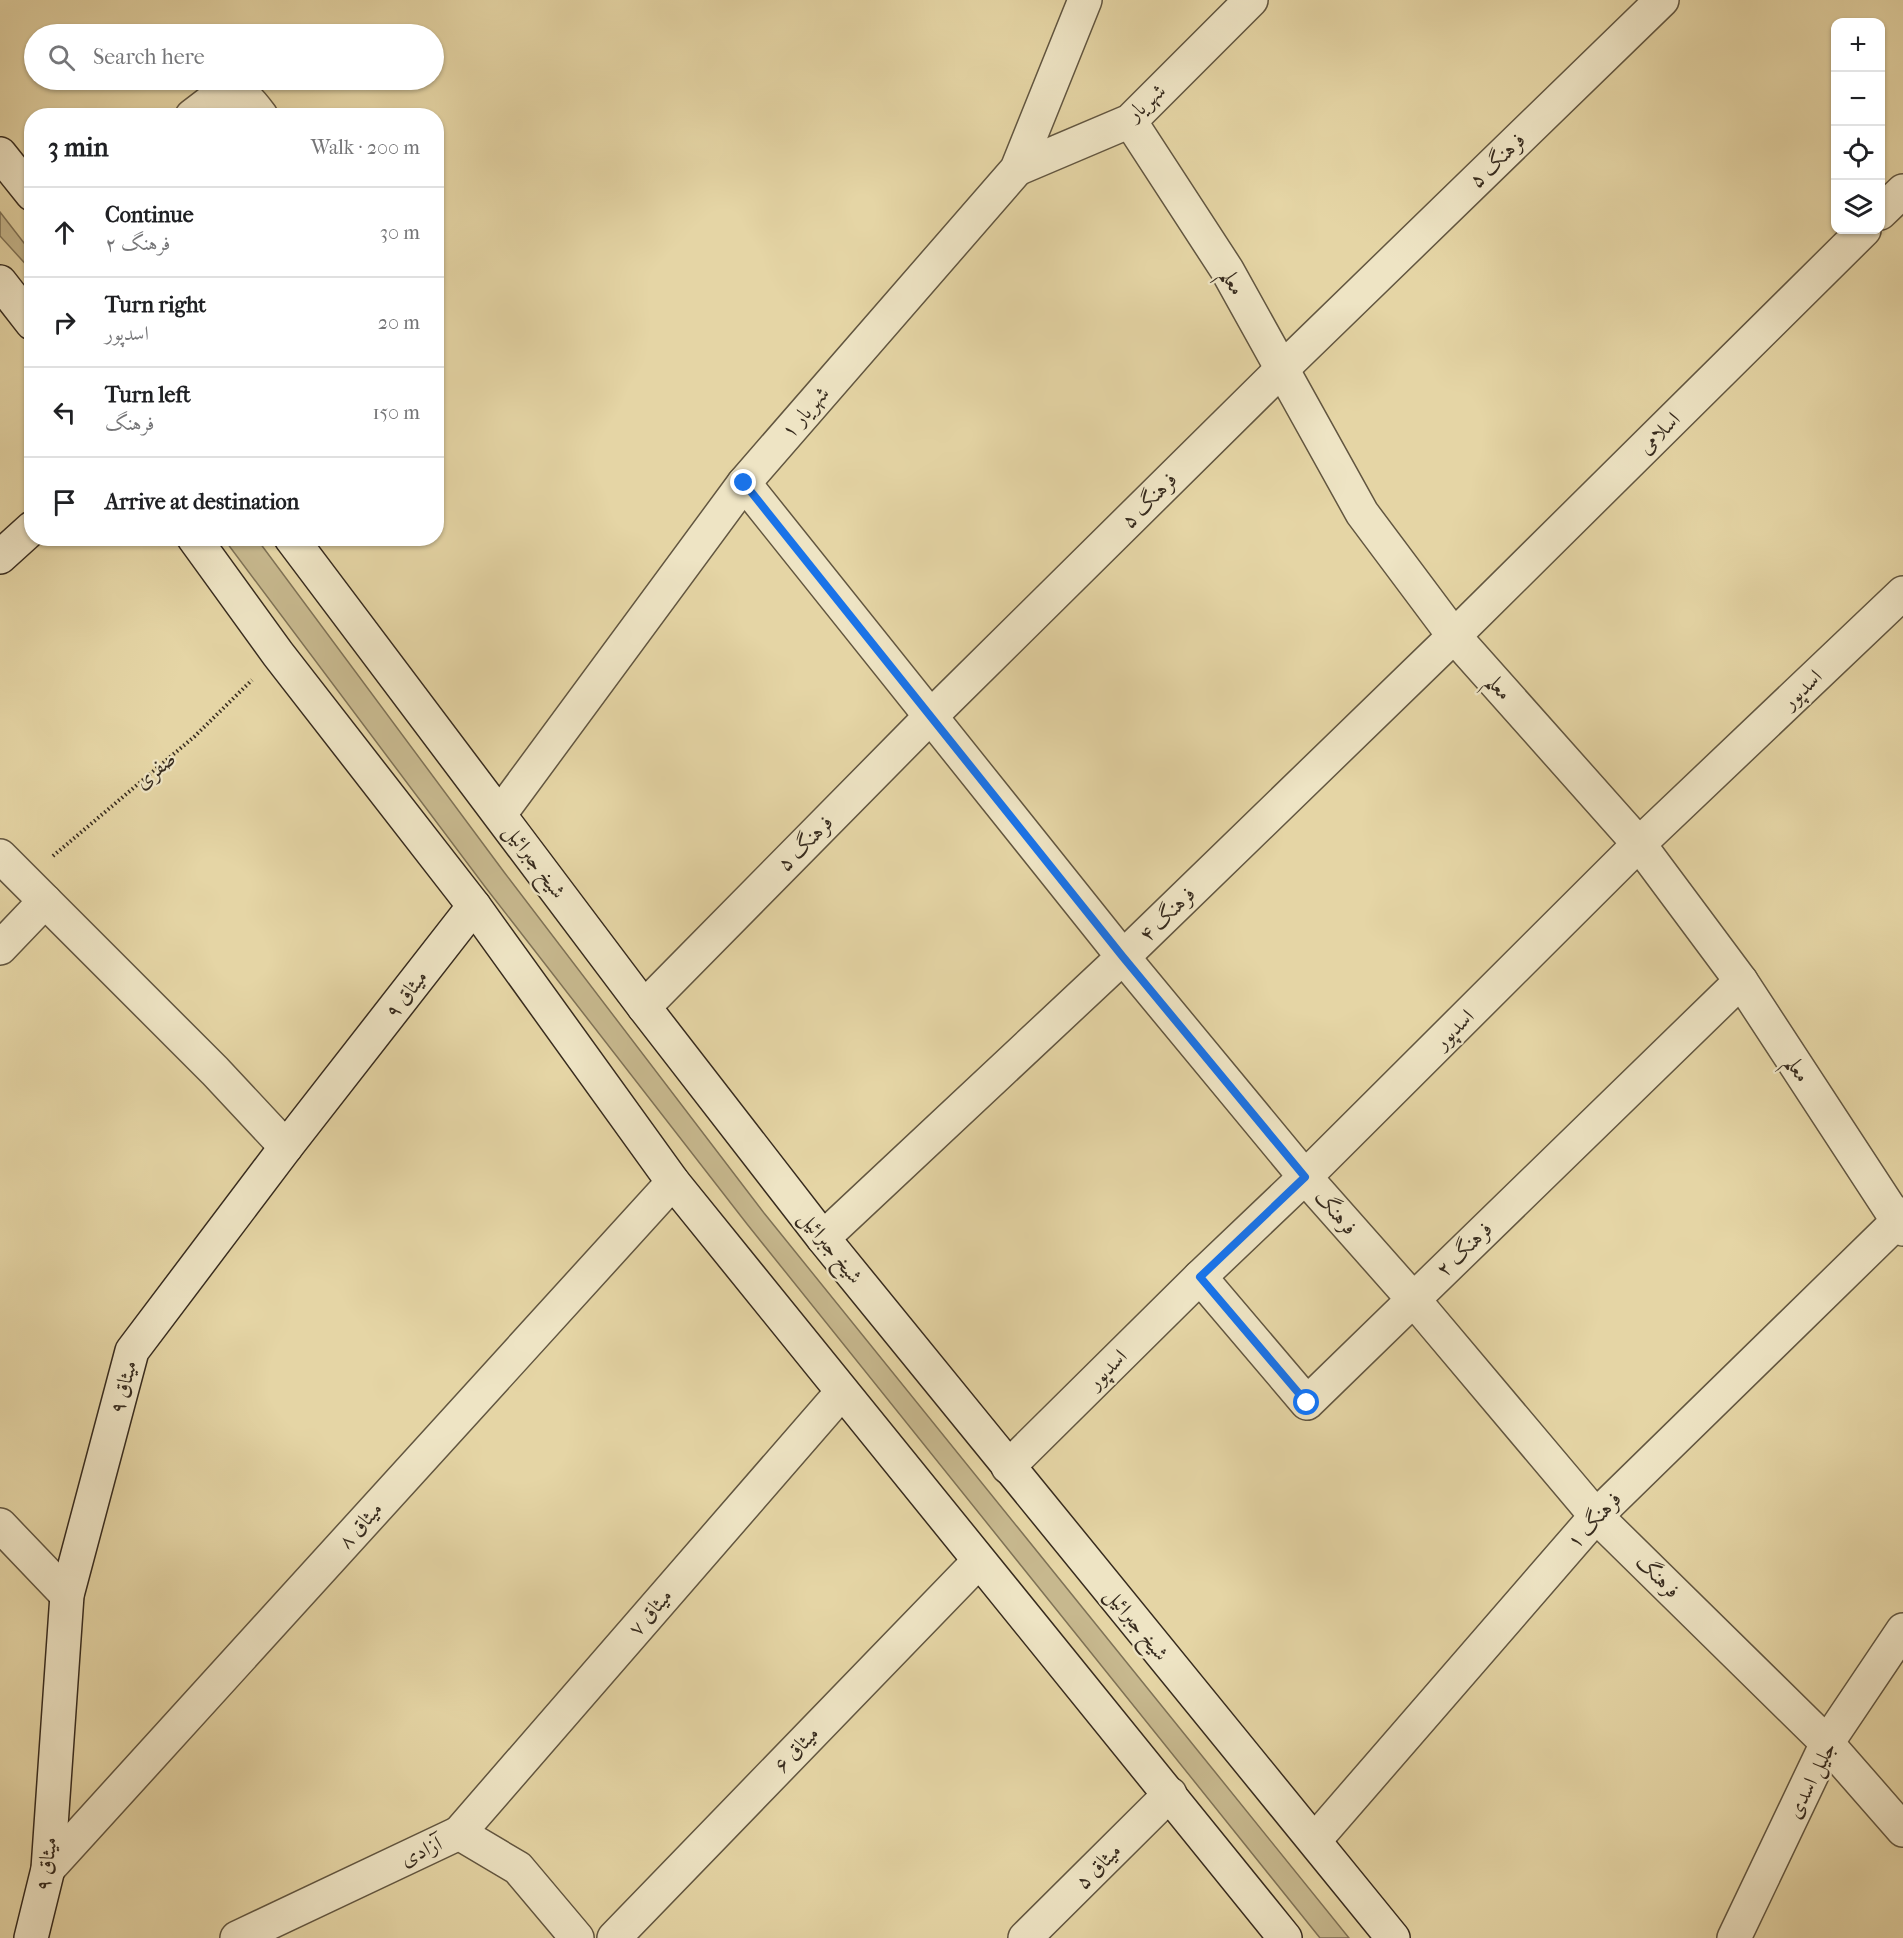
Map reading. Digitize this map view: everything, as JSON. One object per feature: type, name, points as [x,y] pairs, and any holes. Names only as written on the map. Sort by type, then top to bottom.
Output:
[{"type":"street","name":"شهریار ۱","points":[[500,814],[744,483],[1017,169],[1085,0]]},
{"type":"street","name":"شهریار","points":[[1017,169],[1130,121],[1251,0]]},
{"type":"street","name":"فرهنگ ۵","points":[[644,1007],[930,716],[1281,370],[1662,0]]},
{"type":"street","points":[[202,108],[226,90],[247,97],[255,108]]},
{"type":"street","name":"معلم","points":[[1130,121],[1227,270],[1362,513],[1454,636],[1640,844],[1741,981],[1901,1222]]},
{"type":"street","points":[[0,154],[24,184]]},
{"type":"street","points":[[1885,209],[1903,190]]},
{"type":"street","name":"اسلامی","points":[[1454,636],[1860,234]]},
{"type":"street","points":[[0,282],[24,313]]},
{"type":"street","name":"فرهنگ","points":[[744,483],[1123,957],[1305,1177],[1413,1299],[1596,1516],[1827,1743],[1903,1830]]},
{"type":"street","points":[[0,557],[24,535]]},
{"type":"street","points":[[200,546],[279,654],[474,906],[673,1182],[1285,1938]]},
{"type":"street","name":"شیخ جبرائیل","points":[[297,546],[644,1007],[823,1238],[1393,1938]]},
{"type":"street","name":"اسدپور","points":[[1008,1467],[1200,1277],[1305,1177],[1640,844],[1903,593]]},
{"type":"street","name":"فرهنگ ۴","points":[[823,1238],[1123,957],[1454,636]]},
{"type":"street","points":[[0,856],[214,1071],[286,1148]]},
{"type":"street","points":[[0,948],[35,890]]},
{"type":"street","name":"میثاق ۹","points":[[31,1938],[48,1869],[67,1595],[132,1351],[474,906]]},
{"type":"street","name":"فرهنگ ۲","points":[[1200,1277],[1307,1403],[1741,981]]},
{"type":"street","name":"میثاق ۸","points":[[48,1869],[673,1182]]},
{"type":"street","name":"فرهنگ ۱","points":[[1315,1840],[1596,1516],[1901,1222]]},
{"type":"street","name":"میثاق ۷","points":[[459,1833],[842,1392]]},
{"type":"street","points":[[0,1525],[67,1595]]},
{"type":"street","name":"میثاق ۶","points":[[614,1938],[978,1561]]},
{"type":"street","name":"جلیل اسدی","points":[[1734,1938],[1827,1743],[1903,1630]]},
{"type":"street","name":"میثاق ۵","points":[[1025,1938],[1170,1794]]},
{"type":"street","name":"آزادی","points":[[237,1938],[459,1833],[518,1868],[577,1938]]},
{"type":"path","name":"صفری","points":[[35,890],[279,654]]},
{"type":"shaded area","points":[[0,212],[24,243],[24,262],[0,236]]},
{"type":"shaded area","points":[[229,546],[262,546],[504,872],[764,1213],[1349,1938],[1320,1938],[747,1224],[486,888]]},
{"type":"route","points":[[744,483],[1123,957],[1305,1177],[1200,1277],[1307,1403]]}]
